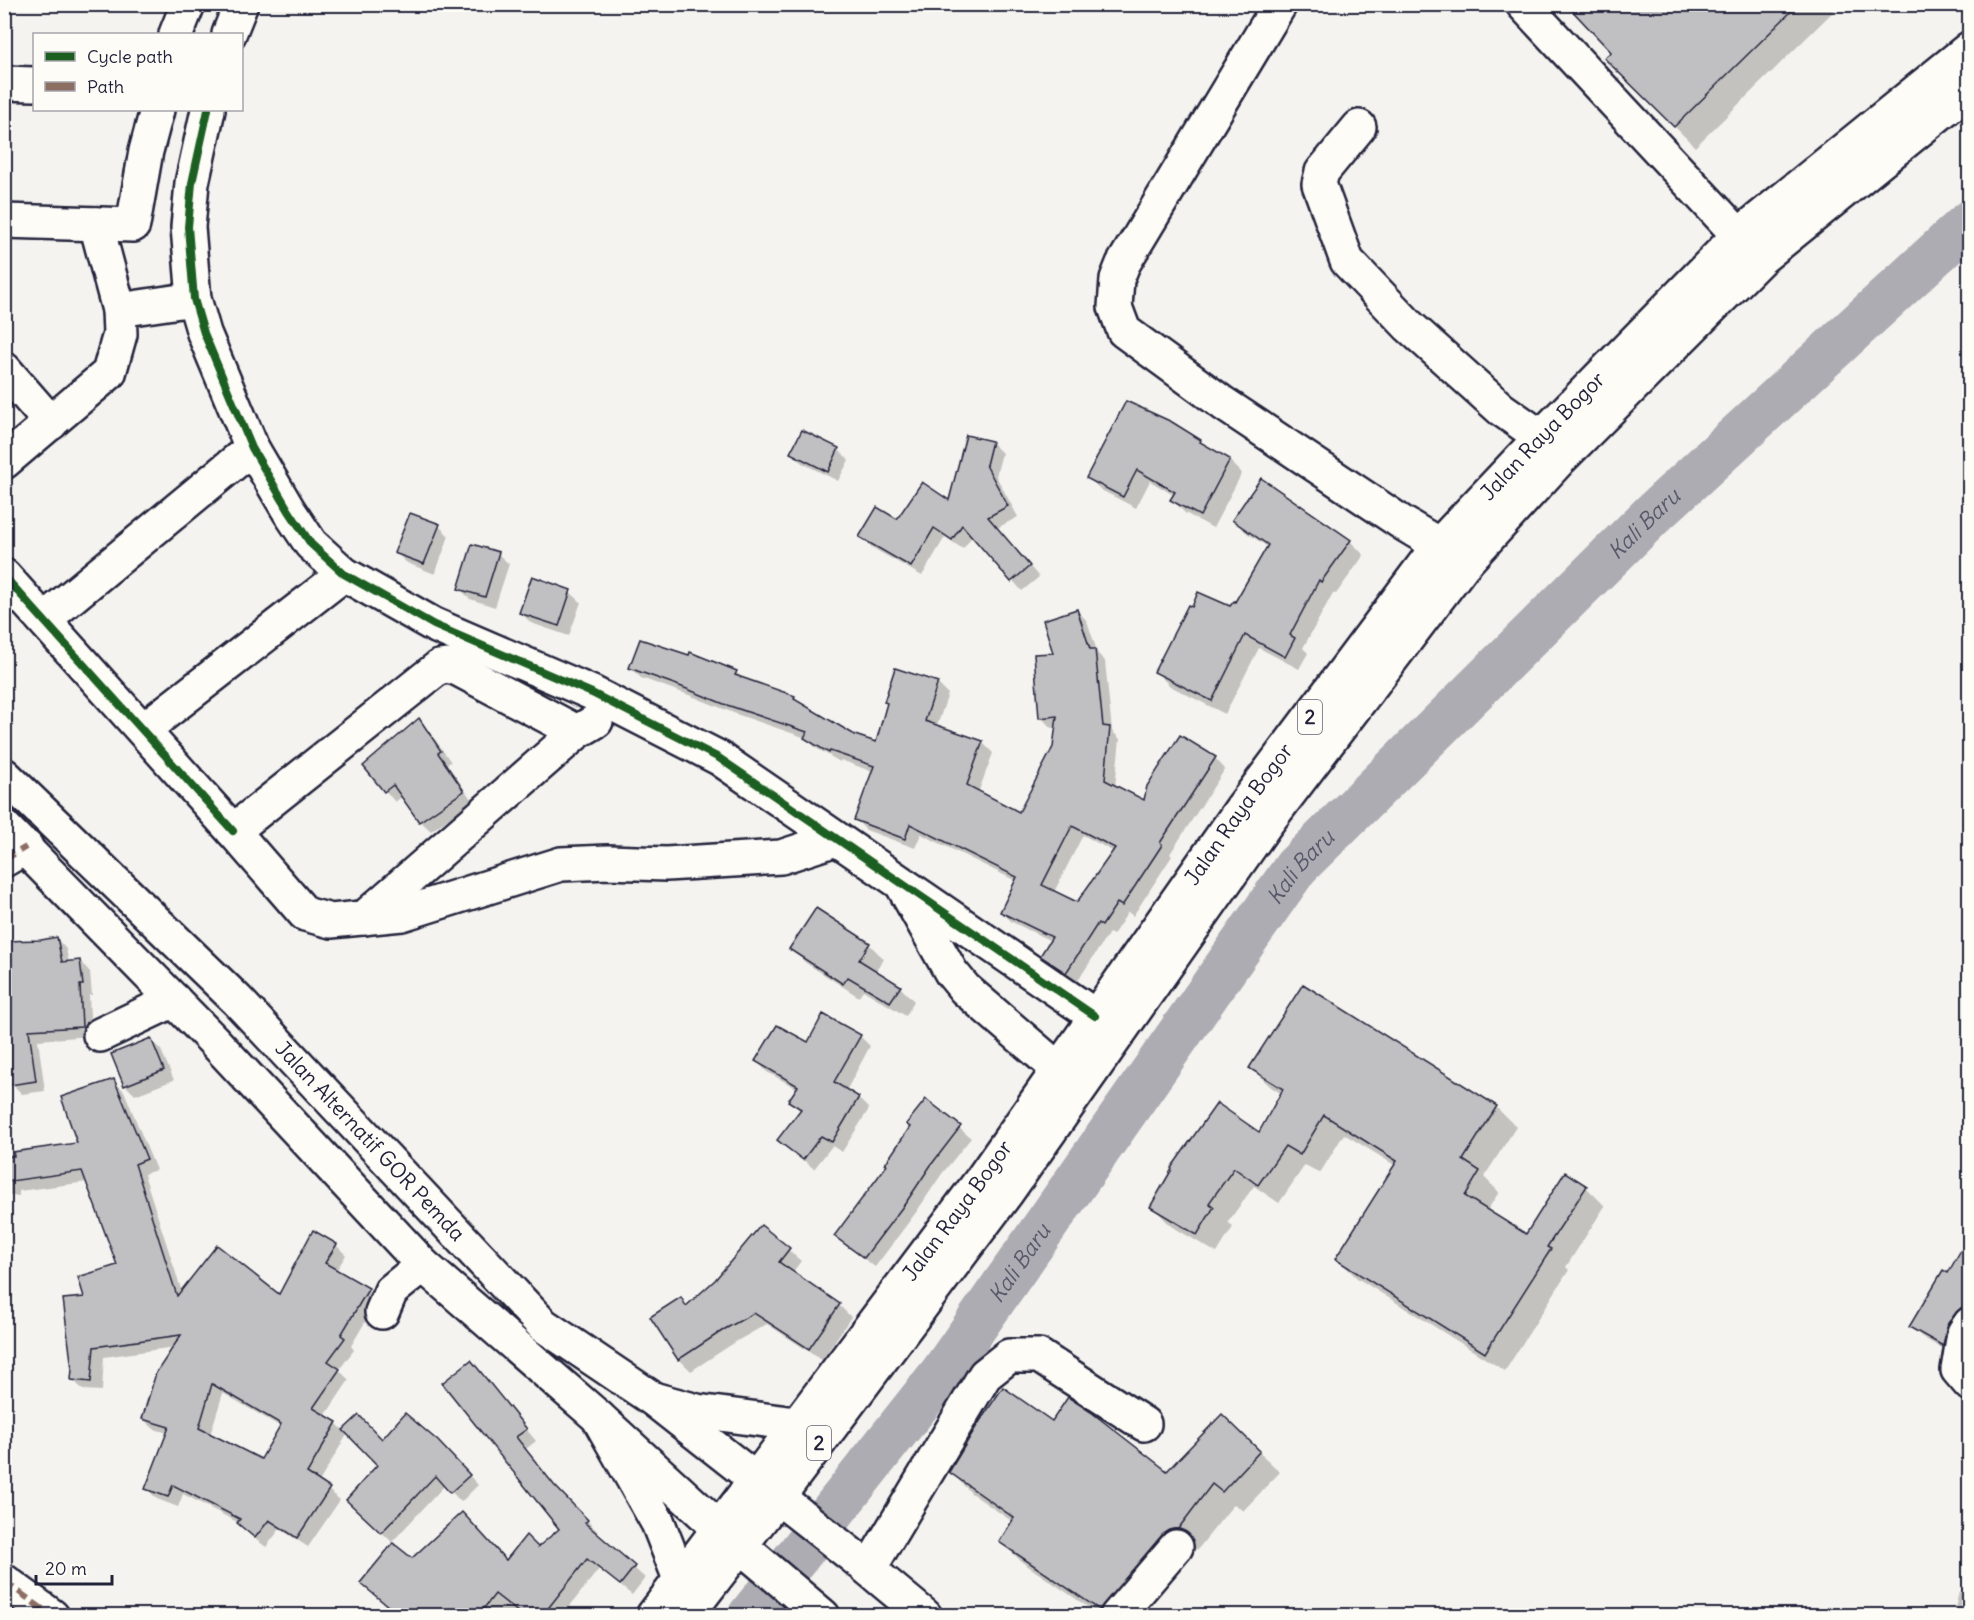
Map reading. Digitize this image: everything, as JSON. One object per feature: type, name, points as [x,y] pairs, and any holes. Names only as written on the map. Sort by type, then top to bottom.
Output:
[{"type":"main road","points":[[176,33],[188,4]]},
{"type":"main road","points":[[229,33],[242,4]]},
{"type":"main road","points":[[1280,4],[1123,264],[1117,279],[1115,308],[1124,331],[1164,362],[1404,524],[1439,544]]},
{"type":"main road","points":[[1523,4],[1750,247]]},
{"type":"main road","name":"Jalan Raya Bogor","points":[[686,1616],[737,1544],[776,1497],[1007,1192],[1180,920],[1242,808],[1439,544],[1540,437],[1970,48]]},
{"type":"main road","points":[[4,83],[33,84]]},
{"type":"main road","name":"Jalan Raya Bogor","points":[[776,1497],[796,1424],[982,1179],[1095,1016],[1265,825],[1463,565],[1750,247],[1970,89]]},
{"type":"main road","points":[[4,221],[133,225],[146,151],[157,111]]},
{"type":"main road","points":[[208,111],[192,183],[188,227],[194,299],[204,333],[252,448],[311,544],[345,574],[434,625],[592,693],[719,758],[1095,1016]]},
{"type":"main road","points":[[1359,127],[1322,172],[1318,184],[1347,261],[1417,333],[1501,409],[1540,437]]},
{"type":"main road","points":[[4,462],[110,373],[120,334],[119,310],[96,224]]},
{"type":"main road","points":[[119,310],[194,299]]},
{"type":"main road","points":[[4,369],[51,423]]},
{"type":"main road","points":[[45,619],[252,448]]},
{"type":"main road","points":[[143,730],[345,574]]},
{"type":"main road","points":[[4,576],[45,619],[305,914],[331,921],[402,914],[561,864],[608,862],[666,864],[781,857],[836,839]]},
{"type":"main road","points":[[233,831],[439,667],[448,666],[458,669],[577,732]]},
{"type":"main road","points":[[364,918],[577,732],[619,707]]},
{"type":"main road","name":"Jalan Alternatif GOR Pemda","points":[[4,775],[237,1000],[543,1325],[653,1399],[926,1616]]},
{"type":"main road","name":"Jalan Alternatif GOR Pemda","points":[[12,845],[174,1000],[423,1264],[598,1417],[737,1544],[823,1616]]},
{"type":"main road","points":[[900,881],[951,972],[965,989],[1058,1069]]},
{"type":"main road","points":[[100,1035],[174,1000]]},
{"type":"main road","points":[[382,1312],[392,1291],[423,1264]]},
{"type":"main road","points":[[1970,1324],[1964,1332],[1959,1370],[1970,1384]]},
{"type":"main road","points":[[862,1563],[985,1375],[1009,1356],[1039,1356],[1144,1424]]},
{"type":"main road","points":[[653,1399],[697,1411],[796,1424]]},
{"type":"main road","points":[[598,1417],[658,1523],[680,1579]]},
{"type":"main road","name":"Jalan Raya Bogor","points":[[653,1616],[680,1579],[737,1544]]},
{"type":"main road","points":[[1118,1616],[1176,1547]]},
{"type":"main road","points":[[4,1581],[52,1616]]},
{"type":"building","points":[[1566,4],[1799,4],[1674,127],[1604,58],[1611,52]]},
{"type":"building","points":[[1126,401],[1172,422],[1201,440],[1200,442],[1230,459],[1200,516],[1170,500],[1175,492],[1137,470],[1123,497],[1086,478]]},
{"type":"building","points":[[802,430],[839,448],[828,472],[790,453]]},
{"type":"building","points":[[966,435],[992,441],[986,465],[1008,506],[988,517],[1030,566],[1011,582],[962,525],[952,540],[934,528],[911,567],[859,537],[877,507],[897,519],[922,482],[949,500]]},
{"type":"building","points":[[1261,478],[1351,540],[1321,582],[1319,580],[1290,635],[1295,638],[1285,657],[1245,635],[1212,701],[1154,672],[1188,605],[1192,607],[1198,592],[1230,606],[1235,602],[1268,545],[1232,520]]},
{"type":"building","points":[[410,513],[440,524],[424,564],[394,553]]},
{"type":"building","points":[[472,544],[499,552],[485,597],[458,589]]},
{"type":"building","points":[[532,576],[571,590],[559,626],[519,613]]},
{"type":"building","points":[[1077,609],[1090,649],[1095,649],[1103,726],[1110,727],[1105,780],[1144,800],[1147,786],[1180,735],[1216,757],[1122,906],[1117,903],[1102,926],[1098,923],[1066,973],[1040,956],[1052,937],[1000,912],[1017,877],[910,824],[905,839],[854,820],[874,766],[830,751],[829,753],[804,738],[807,732],[629,668],[640,639],[689,655],[690,652],[737,671],[735,675],[795,696],[794,699],[855,735],[876,742],[887,703],[884,702],[895,668],[938,682],[925,721],[983,741],[967,785],[1019,812],[1053,747],[1057,716],[1039,718],[1034,654],[1053,653],[1043,620]],"holes":[[[1072,826],[1115,848],[1077,902],[1042,885]]]},
{"type":"building","points":[[419,718],[441,751],[438,753],[464,791],[419,822],[393,785],[384,792],[363,766]]},
{"type":"building","points":[[816,908],[870,943],[859,960],[901,986],[890,1002],[848,977],[843,984],[789,949]]},
{"type":"building","points":[[57,937],[62,962],[80,960],[83,985],[80,985],[82,1027],[29,1030],[36,1081],[10,1085],[4,1042],[4,941]]},
{"type":"building","points":[[1303,984],[1497,1106],[1463,1160],[1480,1171],[1465,1196],[1526,1234],[1565,1172],[1587,1186],[1547,1247],[1551,1249],[1485,1353],[1335,1259],[1397,1161],[1324,1115],[1300,1155],[1285,1146],[1258,1185],[1234,1168],[1209,1203],[1214,1207],[1197,1235],[1150,1207],[1171,1168],[1217,1103],[1259,1132],[1283,1089],[1249,1068]]},
{"type":"building","points":[[823,1014],[861,1035],[834,1082],[859,1097],[832,1142],[821,1136],[803,1160],[777,1140],[801,1109],[788,1101],[798,1086],[755,1061],[777,1025],[808,1042]]},
{"type":"building","points":[[151,1038],[164,1070],[124,1086],[111,1054]]},
{"type":"building","points":[[114,1079],[147,1159],[135,1164],[177,1296],[217,1245],[279,1294],[313,1230],[337,1244],[325,1263],[369,1288],[341,1335],[345,1338],[328,1361],[340,1369],[313,1408],[337,1422],[307,1473],[330,1488],[297,1538],[269,1520],[255,1538],[237,1523],[240,1519],[173,1485],[168,1497],[145,1489],[169,1427],[142,1419],[156,1373],[181,1335],[94,1347],[91,1382],[71,1380],[72,1369],[63,1299],[84,1297],[78,1277],[117,1265],[82,1171],[4,1182],[4,1156],[14,1156],[13,1152],[77,1143],[61,1097]],"holes":[[[212,1384],[281,1424],[261,1459],[199,1428]]]},
{"type":"building","points":[[926,1099],[961,1126],[864,1258],[834,1236],[887,1165],[885,1164],[910,1127],[906,1124]]},
{"type":"building","points":[[761,1225],[790,1248],[779,1262],[840,1304],[809,1349],[754,1313],[678,1360],[650,1317],[681,1297],[686,1306],[715,1280]]},
{"type":"building","points":[[1970,1234],[1970,1306],[1961,1308],[1948,1323],[1943,1346],[1909,1327],[1943,1270],[1948,1273]]},
{"type":"building","points":[[471,1360],[527,1429],[516,1437],[554,1485],[588,1520],[585,1523],[635,1566],[620,1585],[587,1559],[542,1616],[523,1616],[495,1594],[478,1616],[400,1616],[360,1583],[393,1543],[412,1558],[462,1512],[506,1560],[526,1535],[538,1547],[559,1529],[442,1383]]},
{"type":"building","points":[[1003,1387],[1052,1421],[1068,1397],[1167,1471],[1222,1414],[1260,1451],[1222,1492],[1212,1484],[1178,1529],[1169,1530],[1162,1535],[1100,1610],[999,1542],[1014,1518],[949,1472]]},
{"type":"building","points":[[405,1413],[438,1441],[470,1475],[450,1493],[435,1476],[381,1533],[346,1500],[377,1465],[343,1430],[359,1415],[382,1439]]},
{"type":"waterway","name":"Kali Baru","points":[[750,1616],[943,1372],[1296,867],[1654,513],[1970,222]]},
{"type":"marked path","points":[[4,860],[26,847]]},
{"type":"marked path","points":[[4,1581],[52,1616]]},
{"type":"cycle path","points":[[208,111],[192,183],[188,227],[194,299],[204,333],[252,448],[311,544],[344,574],[434,625],[592,693],[719,758],[1095,1016]]},
{"type":"cycle path","points":[[4,576],[233,831]]}]
